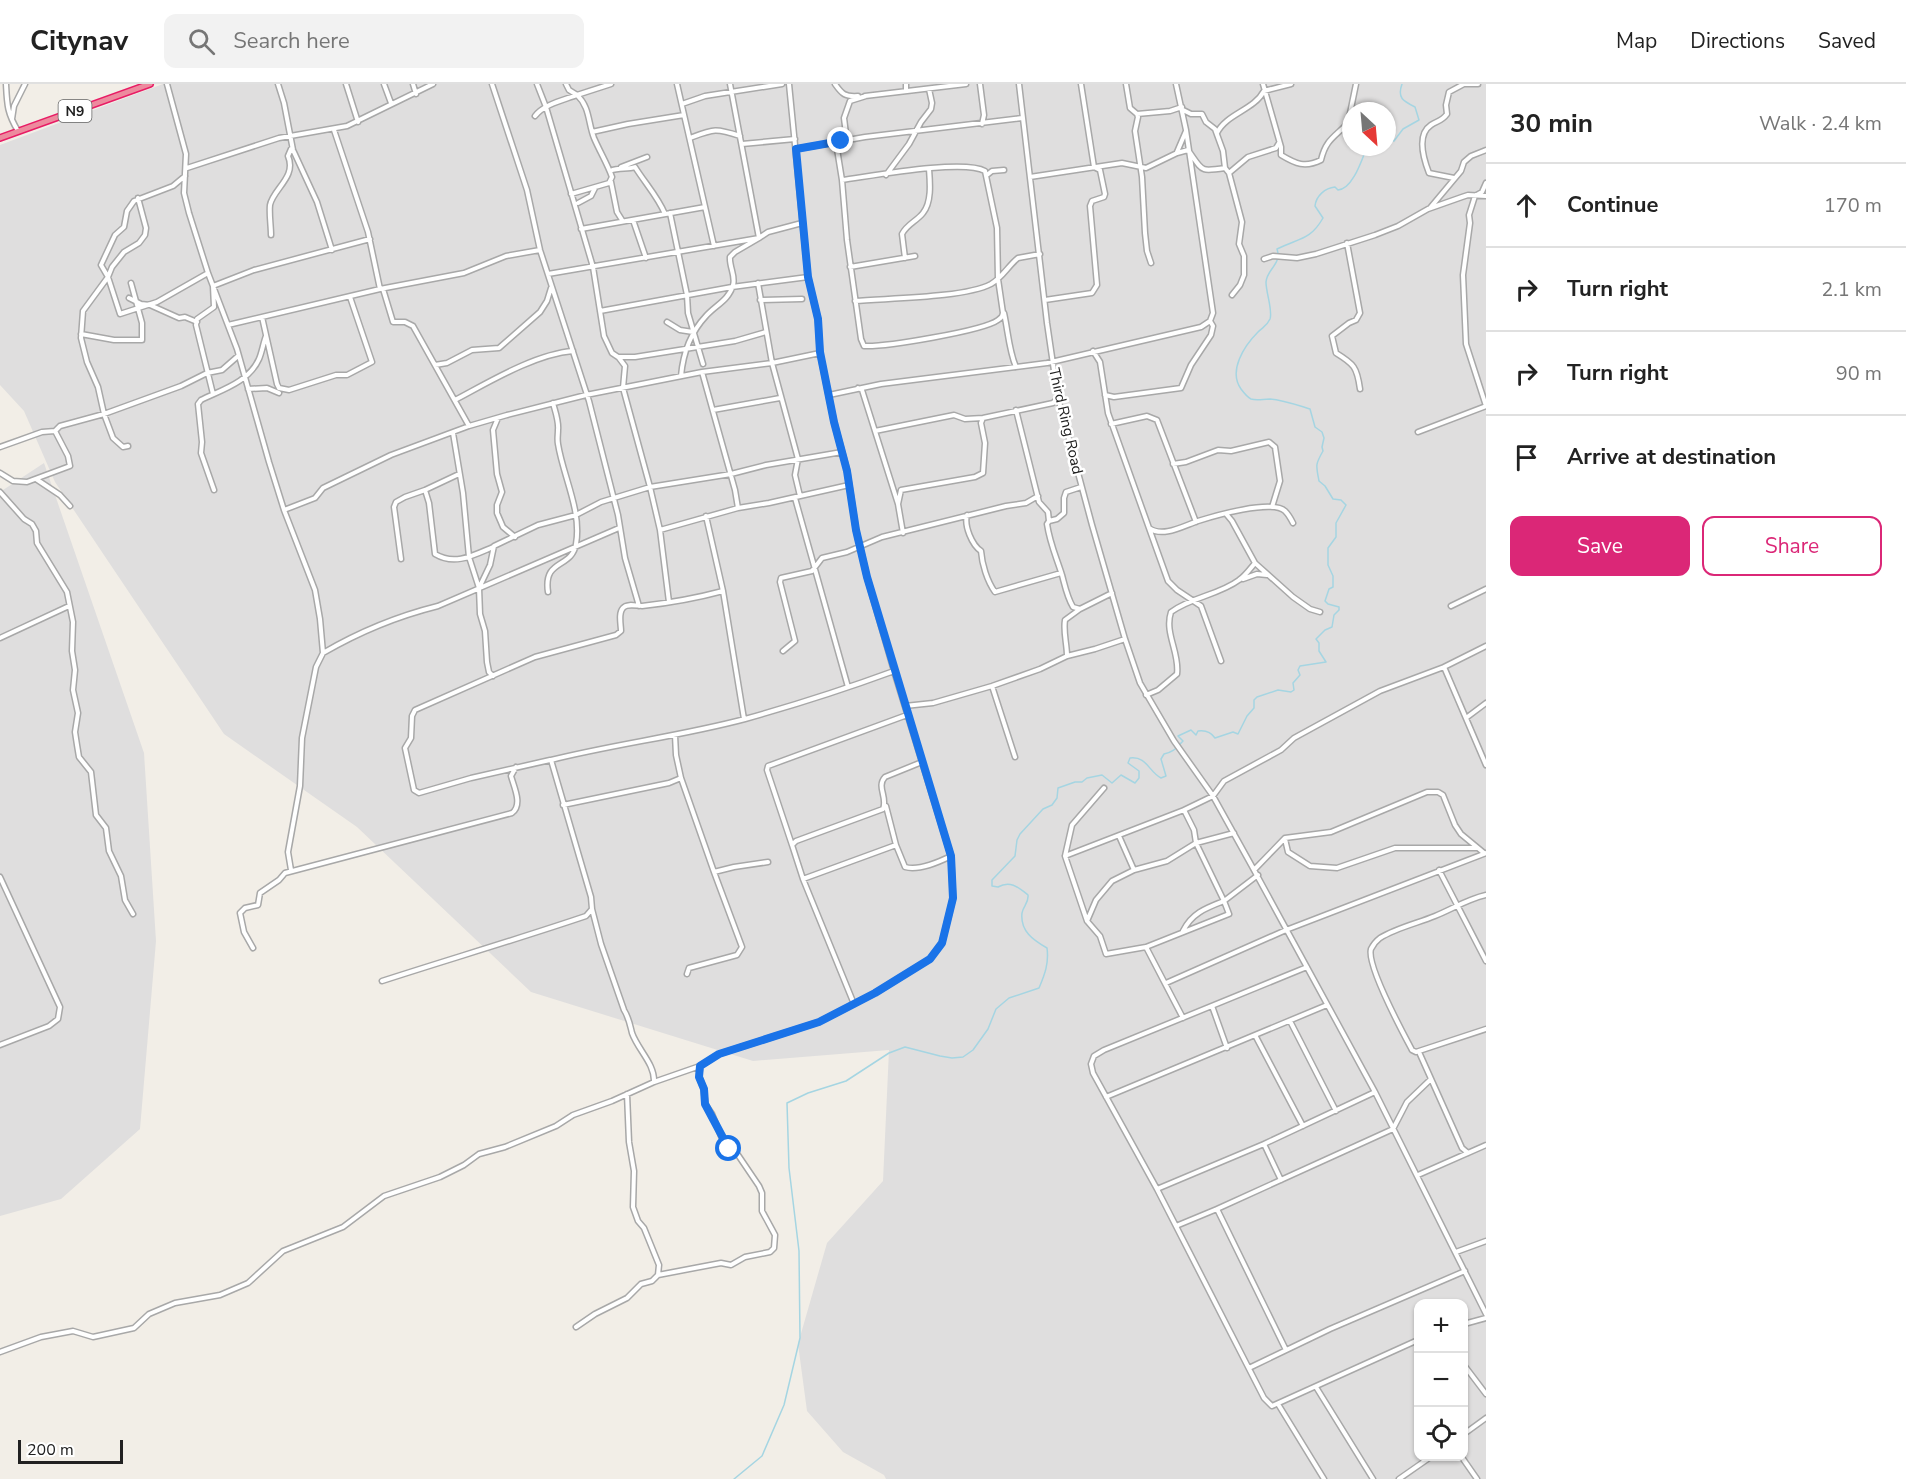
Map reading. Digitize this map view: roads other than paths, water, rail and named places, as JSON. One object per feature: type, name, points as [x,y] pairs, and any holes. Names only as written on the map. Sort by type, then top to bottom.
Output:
[{"type":"highway","name":"N9","points":[[0,138],[150,84]]},
{"type":"street","points":[[6,84],[6,105],[18,132]]},
{"type":"street","points":[[12,121],[14,106],[25,84]]},
{"type":"street","points":[[167,84],[184,142],[187,168],[186,202],[208,273],[239,356],[284,510],[315,590],[323,654]]},
{"type":"street","points":[[278,84],[292,136],[293,150],[317,202],[332,250]]},
{"type":"street","points":[[346,84],[358,122]]},
{"type":"street","points":[[384,84],[391,103]]},
{"type":"street","points":[[413,84],[416,94]]},
{"type":"street","points":[[187,168],[257,144],[334,130],[358,122],[391,103],[416,94],[434,84]]},
{"type":"street","points":[[501,84],[493,86],[527,190],[540,250],[586,395],[614,498],[625,558],[639,606]]},
{"type":"street","points":[[537,84],[546,107],[593,267],[604,336],[612,353],[625,366]]},
{"type":"street","points":[[566,84],[569,90],[584,101],[592,132],[610,171],[617,212],[622,220]]},
{"type":"street","points":[[535,116],[539,110],[546,107],[610,84]]},
{"type":"street","points":[[677,84],[714,246]]},
{"type":"street","points":[[730,84],[759,238]]},
{"type":"street","points":[[682,104],[705,96],[782,84]]},
{"type":"street","points":[[0,1352],[41,1337],[73,1331],[93,1337],[134,1328],[149,1314],[175,1303],[220,1295],[248,1283],[283,1251],[343,1227],[384,1196],[440,1177],[464,1165],[479,1154],[505,1147],[556,1126],[573,1115],[700,1066],[719,1054],[819,1022],[854,1005],[930,959],[942,943],[953,898],[951,856],[894,671],[860,546],[820,352],[818,319],[808,277],[789,84]]},
{"type":"street","points":[[834,84],[847,97],[966,84]]},
{"type":"street","points":[[906,84],[906,92]]},
{"type":"street","points":[[980,84],[984,115],[982,124]]},
{"type":"street","name":"Third Ring Road","points":[[1019,84],[1058,398],[1081,487],[1140,683],[1174,741],[1213,796],[1258,875],[1418,1175],[1486,1316]]},
{"type":"street","points":[[1081,84],[1094,167]]},
{"type":"street","points":[[1126,84],[1130,108],[1137,114],[1182,109],[1191,114],[1202,114],[1216,131]]},
{"type":"street","points":[[829,395],[857,388],[1047,363],[1201,327],[1210,321],[1213,313],[1186,130],[1176,84]]},
{"type":"street","points":[[1263,84],[1280,143],[1281,155],[1298,165],[1322,160],[1323,150],[1332,136],[1348,123],[1356,84]]},
{"type":"street","points":[[1232,295],[1244,275],[1244,256],[1239,244],[1242,222],[1216,131],[1219,126],[1251,104],[1264,91],[1291,84]]},
{"type":"street","points":[[1453,84],[1446,105],[1447,114],[1428,128],[1423,140],[1425,163],[1429,173],[1454,178]]},
{"type":"street","points":[[1449,92],[1464,84],[1478,84]]},
{"type":"street","points":[[885,175],[894,166],[930,109],[932,103],[929,89]]},
{"type":"street","points":[[866,96],[850,101],[844,118],[846,134],[837,149],[850,267],[864,346],[881,346],[965,330],[996,322],[1004,313]]},
{"type":"street","points":[[1137,114],[1136,131],[1147,251],[1151,263]]},
{"type":"street","points":[[592,132],[684,115]]},
{"type":"street","points":[[984,115],[989,123]]},
{"type":"street","points":[[796,149],[841,141],[1022,118]]},
{"type":"street","points":[[1209,124],[1219,126]]},
{"type":"street","points":[[690,138],[713,129],[740,136]]},
{"type":"street","points":[[334,130],[370,239],[381,289],[393,322],[405,322],[413,326],[469,426]]},
{"type":"street","points":[[1177,153],[1186,130]]},
{"type":"street","points":[[271,235],[270,204],[288,175],[292,136]]},
{"type":"street","points":[[742,144],[795,139]]},
{"type":"street","points":[[830,143],[837,149]]},
{"type":"street","points":[[1229,173],[1248,157],[1276,148],[1280,143]]},
{"type":"street","points":[[1030,177],[1122,163],[1151,166],[1188,150]]},
{"type":"street","points":[[1188,150],[1204,171],[1225,168]]},
{"type":"street","points":[[1428,210],[1471,156],[1486,150]]},
{"type":"street","points":[[610,171],[647,157]]},
{"type":"street","points":[[894,166],[897,173]]},
{"type":"street","points":[[620,167],[629,169],[635,167],[668,213],[687,295],[688,312],[703,364]]},
{"type":"street","points":[[842,180],[929,169],[973,167],[986,171],[998,228],[998,279],[1011,354],[1016,367]]},
{"type":"street","points":[[1045,300],[1092,293],[1097,285],[1090,206],[1092,201],[1104,197],[1105,194],[1100,170],[1094,167]]},
{"type":"street","points":[[905,258],[902,234],[917,216],[923,213],[927,204],[929,169]]},
{"type":"street","points":[[987,175],[992,171],[1004,170]]},
{"type":"street","points":[[186,176],[173,186],[134,201],[127,211],[124,227],[115,235],[101,265],[108,277],[120,314],[150,305],[208,273]]},
{"type":"street","points":[[571,194],[611,181]]},
{"type":"street","points":[[1418,432],[1486,406],[1466,344],[1463,275],[1469,216],[1475,196],[1482,192],[1486,183]]},
{"type":"street","points":[[578,202],[591,195],[596,187]]},
{"type":"street","points":[[1264,259],[1273,256],[1297,258],[1309,256],[1375,235],[1428,210],[1468,195],[1486,196]]},
{"type":"street","points":[[128,446],[123,447],[113,438],[104,414],[98,387],[87,362],[81,334],[83,312],[108,277],[112,267],[124,252],[139,243],[145,236],[146,228],[138,198]]},
{"type":"street","points":[[581,229],[705,207]]},
{"type":"street","points":[[633,220],[646,258]]},
{"type":"street","points":[[681,376],[683,355],[693,333],[705,316],[730,295],[734,284],[730,258],[735,252],[768,232],[802,224]]},
{"type":"street","points":[[548,274],[759,238]]},
{"type":"street","points":[[213,286],[254,270],[370,239]]},
{"type":"street","points":[[1347,243],[1360,313],[1356,320],[1332,336],[1336,353],[1350,360],[1354,366],[1359,378],[1360,389]]},
{"type":"street","points":[[228,325],[381,289],[464,273],[506,256],[540,250]]},
{"type":"street","points":[[855,301],[979,288],[991,284],[1006,273],[1018,258],[1040,254]]},
{"type":"street","points":[[850,267],[915,256]]},
{"type":"street","points":[[600,311],[732,287],[808,277]]},
{"type":"street","points":[[81,334],[114,340],[142,340],[139,308],[131,283]]},
{"type":"street","points":[[758,283],[772,363],[798,459],[795,475],[798,497],[848,687]]},
{"type":"street","points":[[435,365],[447,363],[472,350],[499,349],[540,312],[547,301],[551,285]]},
{"type":"street","points":[[213,286],[214,307],[196,322],[213,394]]},
{"type":"street","points":[[262,317],[274,375],[279,388],[288,390],[336,375],[347,375],[372,362],[350,297]]},
{"type":"street","points":[[129,298],[179,318],[185,317],[196,322]]},
{"type":"street","points":[[760,300],[802,299]]},
{"type":"street","points":[[1105,395],[1114,397],[1181,388],[1191,365],[1211,335],[1213,326],[1210,321]]},
{"type":"street","points":[[667,322],[680,330],[693,333]]},
{"type":"street","points":[[618,357],[699,348],[766,332]]},
{"type":"street","points":[[214,490],[201,453],[202,437],[197,406],[201,400],[234,384],[244,376],[258,361],[266,336]]},
{"type":"street","points":[[456,400],[555,353],[573,351]]},
{"type":"street","points":[[1094,351],[1100,362],[1111,424],[1168,581],[1191,601],[1201,606],[1221,661]]},
{"type":"street","points":[[284,510],[315,498],[323,488],[391,454],[469,426],[586,395],[702,372],[772,363],[820,352]]},
{"type":"street","points":[[0,447],[42,432],[55,431],[60,426],[104,414],[181,386],[207,373],[222,370],[239,356]]},
{"type":"street","points":[[628,357],[623,388],[660,530],[669,602]]},
{"type":"street","points":[[702,372],[731,474],[738,508]]},
{"type":"street","points":[[248,389],[267,388],[279,393]]},
{"type":"street","points":[[857,388],[862,390],[898,504],[903,532]]},
{"type":"street","points":[[713,410],[780,398]]},
{"type":"street","points":[[875,431],[954,415],[965,419],[983,418],[1053,403],[1058,398]]},
{"type":"street","points":[[548,592],[550,570],[573,554],[576,545],[576,515],[557,441],[559,428],[553,403]]},
{"type":"street","points":[[1016,410],[1039,502],[1048,512],[1047,524],[1051,546],[1071,604],[1080,609]]},
{"type":"street","points":[[1111,424],[1147,416],[1157,420],[1196,522]]},
{"type":"street","points":[[498,418],[494,430],[497,474],[502,492],[497,505],[497,513],[503,527],[515,537]]},
{"type":"street","points":[[898,504],[901,490],[975,477],[983,473],[985,443],[981,423],[983,418]]},
{"type":"street","points":[[0,473],[13,481],[27,482],[70,466],[68,456],[55,431]]},
{"type":"street","points":[[453,433],[463,493],[469,557],[479,588],[480,614],[487,662],[489,672],[493,676]]},
{"type":"street","points":[[1173,464],[1186,462],[1218,450],[1231,451],[1269,442],[1275,447],[1280,481],[1272,507]]},
{"type":"street","points":[[425,490],[435,554],[443,559],[456,560],[469,557],[538,525],[576,515],[601,502],[650,487],[842,452]]},
{"type":"street","points":[[401,559],[394,507],[396,502],[459,474]]},
{"type":"street","points":[[35,479],[60,495],[70,506]]},
{"type":"street","points":[[660,530],[738,508],[849,485]]},
{"type":"street","points":[[1049,521],[1057,519],[1064,513],[1066,492],[1081,487]]},
{"type":"street","points":[[0,492],[24,519],[32,524],[36,531],[37,543],[67,592],[73,622],[72,651],[75,670],[73,690],[78,713],[75,732],[77,746],[82,763],[91,772],[96,815],[106,828],[109,851],[121,876],[124,900],[133,914]]},
{"type":"street","points":[[783,651],[795,641],[780,582],[781,578],[812,571],[822,558],[847,552],[889,534],[1026,503],[1038,496]]},
{"type":"street","points":[[1152,533],[1174,530],[1249,508],[1280,508],[1286,511],[1293,523]]},
{"type":"street","points":[[967,515],[967,527],[974,544],[981,551],[981,559],[990,585],[995,592],[1061,573]]},
{"type":"street","points":[[1227,515],[1255,563],[1302,603],[1320,612]]},
{"type":"street","points":[[706,516],[723,591],[744,719]]},
{"type":"street","points":[[291,870],[288,852],[300,786],[302,738],[316,667],[323,654],[383,623],[409,613],[438,606],[619,528]]},
{"type":"street","points":[[479,588],[490,565],[494,546]]},
{"type":"street","points":[[1146,695],[1158,690],[1177,674],[1176,655],[1168,620],[1171,612],[1191,601],[1229,586],[1240,579],[1255,563]]},
{"type":"street","points":[[1240,579],[1264,573],[1270,577]]},
{"type":"street","points":[[1452,606],[1486,589]]},
{"type":"street","points":[[723,591],[669,602],[627,606],[620,614],[621,631],[616,635],[535,657],[413,713],[411,738],[405,752],[414,790],[419,793],[428,792],[517,766],[744,719],[894,671]]},
{"type":"street","points":[[1067,656],[1065,620],[1080,609],[1112,593]]},
{"type":"street","points":[[0,638],[69,606]]},
{"type":"street","points":[[905,706],[933,703],[992,686],[1040,669],[1067,656],[1125,639]]},
{"type":"street","points":[[1065,856],[1184,810],[1213,796],[1224,781],[1281,750],[1300,735],[1380,691],[1444,667],[1486,646]]},
{"type":"street","points":[[1444,667],[1486,765]]},
{"type":"street","points":[[992,686],[1015,757]]},
{"type":"street","points":[[1466,718],[1486,703]]},
{"type":"street","points":[[854,1005],[803,879],[767,770],[768,766],[824,744],[908,715]]},
{"type":"street","points":[[675,735],[681,778],[741,941],[741,951],[737,955],[689,968],[687,974]]},
{"type":"street","points":[[551,760],[562,805],[591,897],[601,944],[624,1010],[630,1020],[632,1034],[653,1071],[654,1082]]},
{"type":"street","points":[[922,762],[885,777],[880,785],[896,845],[905,867],[912,869],[940,862],[951,856]]},
{"type":"street","points":[[253,948],[244,932],[240,912],[245,908],[258,905],[260,893],[291,870],[512,813],[518,804],[511,776],[517,766]]},
{"type":"street","points":[[562,805],[669,783],[681,778]]},
{"type":"street","points":[[1104,788],[1072,825],[1065,856],[1087,921],[1100,936],[1106,954],[1146,947],[1229,914],[1196,843],[1194,830],[1184,810]]},
{"type":"street","points":[[1254,870],[1285,838],[1331,832],[1427,792],[1441,792],[1461,834],[1485,853]]},
{"type":"street","points":[[792,845],[796,841],[884,809],[885,804]]},
{"type":"street","points":[[1087,921],[1096,900],[1112,881],[1134,870],[1167,861],[1196,843],[1234,833]]},
{"type":"street","points":[[1119,836],[1134,870]]},
{"type":"street","points":[[1285,838],[1288,852],[1310,866],[1337,868],[1395,848],[1476,848]]},
{"type":"street","points":[[803,879],[896,845]]},
{"type":"street","points":[[1166,983],[1286,930],[1485,853]]},
{"type":"street","points":[[714,872],[768,862]]},
{"type":"street","points":[[1439,870],[1486,961]]},
{"type":"street","points":[[1184,931],[1189,920],[1201,911],[1224,901],[1258,875]]},
{"type":"street","points":[[0,877],[60,1007],[58,1019],[49,1026],[0,1045]]},
{"type":"street","points":[[1486,895],[1473,898],[1457,907],[1386,935],[1371,949],[1371,962],[1412,1050],[1419,1052],[1486,1029]]},
{"type":"street","points":[[382,981],[468,953],[518,940],[586,916],[592,909]]},
{"type":"street","points":[[1146,947],[1183,1018]]},
{"type":"street","points":[[1307,967],[1094,1056],[1091,1064],[1093,1073],[1157,1189],[1264,1398],[1272,1406],[1414,1342]]},
{"type":"street","points":[[1106,1097],[1327,1005]]},
{"type":"street","points":[[1212,1006],[1227,1048]]},
{"type":"street","points":[[1290,1021],[1336,1111]]},
{"type":"street","points":[[1255,1035],[1303,1126]]},
{"type":"street","points":[[1419,1052],[1462,1148],[1468,1153]]},
{"type":"street","points":[[576,1327],[595,1314],[627,1298],[641,1284],[652,1281],[658,1275],[721,1263],[731,1266],[745,1257],[756,1257],[774,1248],[775,1235],[762,1212],[762,1193],[759,1186],[738,1155],[723,1141],[712,1114],[705,1104],[704,1089],[699,1077],[700,1066]]},
{"type":"street","points":[[1176,1226],[1394,1129],[1407,1102],[1431,1079]]},
{"type":"street","points":[[1157,1189],[1264,1144],[1375,1092]]},
{"type":"street","points":[[627,1093],[629,1142],[634,1171],[633,1207],[659,1265],[658,1275]]},
{"type":"street","points":[[1264,1144],[1281,1180]]},
{"type":"street","points":[[1418,1175],[1486,1145]]},
{"type":"street","points":[[1217,1209],[1286,1350]]},
{"type":"street","points":[[1456,1252],[1486,1240]]},
{"type":"street","points":[[1249,1368],[1330,1329],[1465,1271]]},
{"type":"street","points":[[1468,1323],[1486,1316]]},
{"type":"street","points":[[1468,1370],[1486,1394]]},
{"type":"street","points":[[1316,1387],[1373,1479]]},
{"type":"street","points":[[1278,1404],[1324,1479]]},
{"type":"street","points":[[1468,1431],[1486,1418]]},
{"type":"street","points":[[1399,1479],[1425,1461]]},
{"type":"street","points":[[1464,1461],[1477,1479]]},
{"type":"waterway","points":[[1396,138],[1403,129],[1419,120],[1415,107],[1404,101],[1401,96],[1402,84]]},
{"type":"waterway","points":[[734,1479],[762,1456],[784,1405],[800,1338],[799,1251],[789,1168],[787,1103],[808,1093],[846,1081],[889,1053],[905,1047],[952,1058],[963,1057],[973,1050],[988,1029],[996,1009],[1009,998],[1039,988],[1045,973],[1047,948],[1032,938],[1023,925],[1022,913],[1028,895],[1010,884],[992,886],[992,880],[1015,856],[1020,834],[1043,809],[1052,805],[1057,798],[1058,788],[1102,775],[1112,783],[1121,775],[1135,783],[1139,778],[1139,771],[1128,763],[1130,758],[1140,759],[1161,778],[1166,776],[1161,759],[1164,754],[1173,751],[1183,741],[1178,736],[1191,730],[1196,735],[1198,731],[1208,732],[1215,738],[1233,732],[1238,734],[1254,708],[1254,700],[1257,697],[1278,690],[1291,692],[1294,690],[1293,683],[1300,675],[1298,670],[1300,666],[1326,662],[1319,651],[1319,643],[1316,639],[1332,627],[1334,615],[1339,610],[1339,607],[1325,601],[1329,589],[1333,587],[1333,576],[1328,565],[1328,548],[1336,537],[1336,523],[1346,505],[1341,500],[1333,499],[1319,481],[1317,465],[1323,451],[1324,438],[1322,432],[1315,427],[1310,409],[1270,399],[1251,399],[1241,389],[1236,374],[1243,351],[1270,319],[1271,311],[1266,282],[1278,259],[1277,249],[1313,231],[1323,218],[1315,206],[1317,199],[1328,189],[1335,187],[1338,190],[1348,185],[1363,156]]}]
